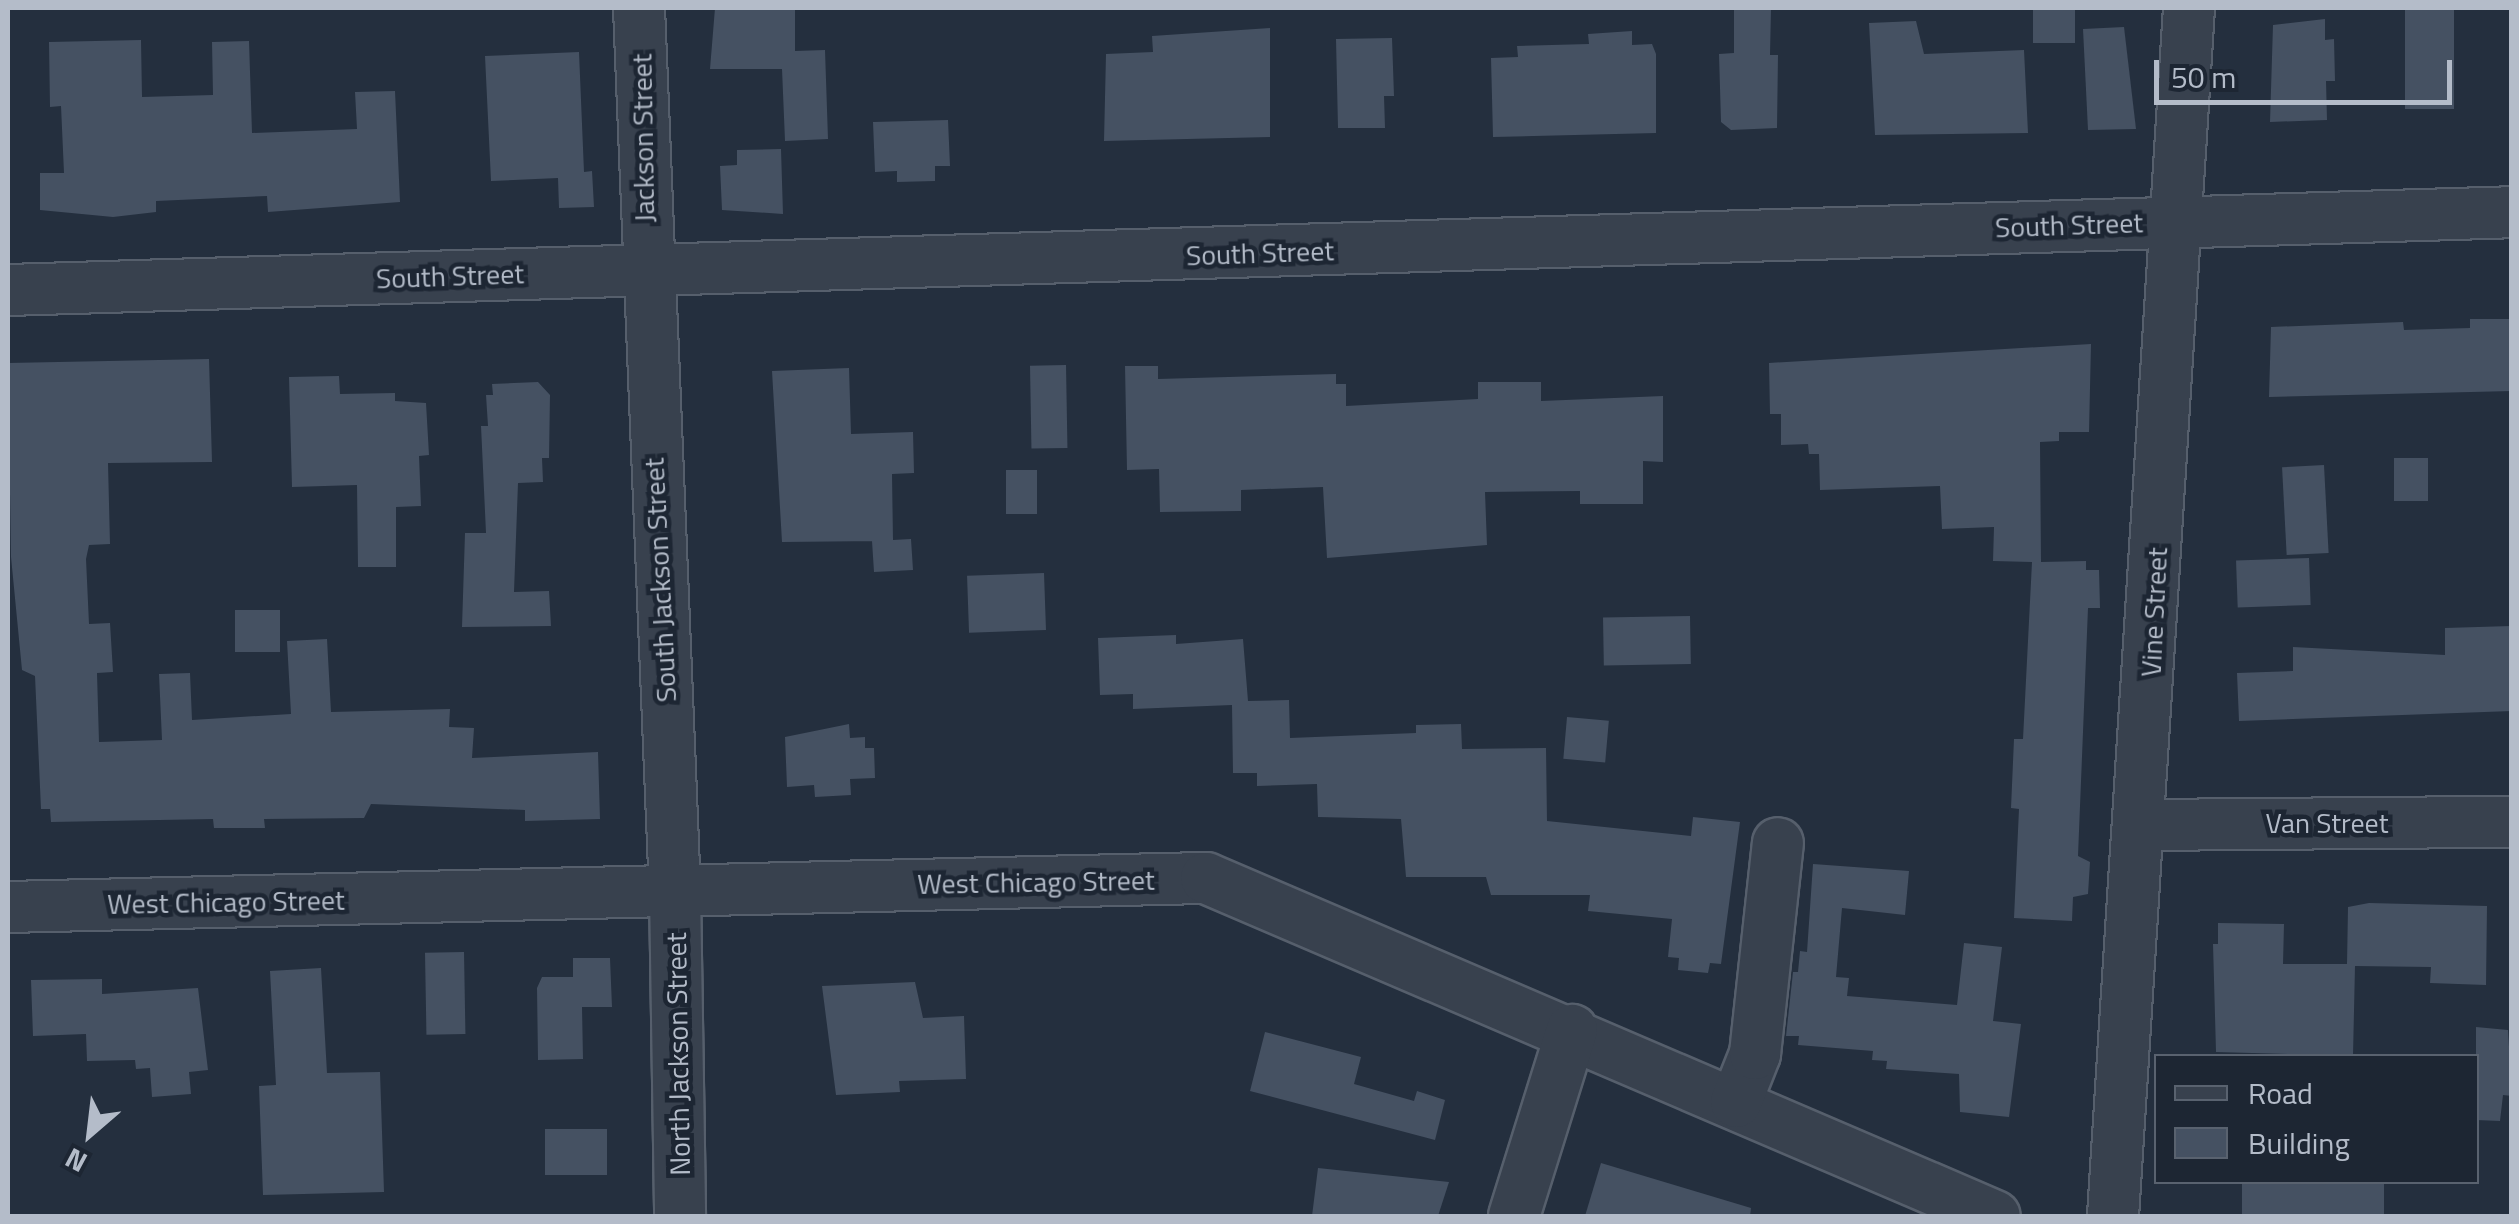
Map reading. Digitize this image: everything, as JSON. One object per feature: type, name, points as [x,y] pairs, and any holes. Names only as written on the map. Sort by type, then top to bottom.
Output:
[{"type":"street","name":"Jackson Street","points":[[640,8],[646,269]]},
{"type":"street","name":"Vine Street","points":[[2113,1216],[2142,824],[2190,8]]},
{"type":"street","name":"South Street","points":[[8,290],[2512,212]]},
{"type":"street","name":"South Jackson Street","points":[[646,269],[675,891]]},
{"type":"street","name":"Van Street","points":[[2142,824],[2512,822]]},
{"type":"street","points":[[1736,1102],[1755,1054],[1778,843]]},
{"type":"street","name":"West Chicago Street","points":[[8,907],[1206,878],[1572,1030],[1995,1216]]},
{"type":"street","name":"North Jackson Street","points":[[675,891],[680,1216]]},
{"type":"street","points":[[1514,1216],[1572,1030]]},
{"type":"building","points":[[715,8],[795,8],[795,51],[825,50],[828,139],[785,141],[782,69],[710,69]]},
{"type":"building","points":[[1734,8],[1771,8],[1770,55],[1778,55],[1777,128],[1731,130],[1721,122],[1719,54],[1734,53]]},
{"type":"building","points":[[2033,8],[2075,8],[2075,43],[2033,43]]},
{"type":"building","points":[[2405,8],[2454,8],[2454,109],[2405,109]]},
{"type":"building","points":[[2325,19],[2325,40],[2334,39],[2335,81],[2326,81],[2327,120],[2270,122],[2273,25]]},
{"type":"building","points":[[1916,21],[1924,54],[2024,50],[2028,133],[1875,135],[1869,23]]},
{"type":"building","points":[[2124,27],[2136,129],[2088,130],[2083,29]]},
{"type":"building","points":[[1270,28],[1270,137],[1104,141],[1106,54],[1153,52],[1152,36]]},
{"type":"building","points":[[1632,31],[1632,45],[1652,44],[1656,54],[1656,133],[1493,137],[1491,58],[1518,57],[1517,46],[1589,44],[1588,34]]},
{"type":"building","points":[[1392,38],[1394,96],[1384,96],[1385,128],[1338,128],[1336,39]]},
{"type":"building","points":[[141,40],[142,97],[213,95],[212,42],[249,41],[252,133],[357,129],[355,92],[395,91],[400,202],[268,212],[267,196],[156,201],[156,212],[113,217],[40,210],[40,173],[64,173],[61,106],[50,107],[49,42]]},
{"type":"building","points":[[579,52],[584,172],[592,171],[594,207],[559,208],[558,178],[491,181],[485,56]]},
{"type":"building","points":[[948,120],[950,166],[935,166],[935,181],[897,182],[897,171],[875,172],[873,122]]},
{"type":"building","points":[[781,149],[783,214],[722,210],[720,166],[737,165],[737,150]]},
{"type":"building","points":[[2470,319],[2512,319],[2512,391],[2269,397],[2271,327],[2403,322],[2404,330],[2470,328]]},
{"type":"building","points":[[2091,344],[2089,432],[2059,432],[2059,441],[2040,442],[2041,562],[2086,561],[2086,570],[2099,570],[2100,608],[2088,608],[2078,856],[2090,862],[2088,894],[2073,897],[2072,921],[2014,918],[2019,809],[2011,808],[2014,739],[2023,739],[2032,562],[1993,561],[1994,527],[1942,529],[1940,486],[1820,490],[1819,454],[1809,454],[1808,444],[1781,445],[1781,414],[1770,414],[1769,363]]},
{"type":"building","points":[[209,359],[212,462],[108,463],[110,544],[89,545],[86,559],[89,624],[110,623],[113,672],[97,673],[99,742],[162,740],[159,674],[190,673],[192,720],[291,714],[287,641],[327,639],[331,712],[450,709],[449,727],[474,728],[472,758],[598,752],[600,819],[525,821],[525,810],[371,804],[364,818],[264,819],[265,828],[214,828],[213,819],[51,822],[50,809],[41,809],[35,676],[22,670],[11,557],[8,363]]},
{"type":"building","points":[[1066,365],[1067,448],[1031,449],[1030,366]]},
{"type":"building","points":[[1125,366],[1158,366],[1158,379],[1336,374],[1336,384],[1346,384],[1346,406],[1478,399],[1478,382],[1541,382],[1541,401],[1663,396],[1663,462],[1643,461],[1643,504],[1580,504],[1580,491],[1485,492],[1487,545],[1327,558],[1323,487],[1241,490],[1241,511],[1160,512],[1159,469],[1127,470]]},
{"type":"building","points":[[849,368],[851,434],[913,432],[914,473],[892,474],[893,540],[911,539],[913,570],[874,572],[872,541],[782,542],[772,371]]},
{"type":"building","points":[[339,376],[340,394],[395,393],[395,401],[426,403],[429,455],[419,456],[421,506],[396,507],[396,567],[358,567],[357,485],[292,487],[289,377]]},
{"type":"building","points":[[538,382],[550,395],[549,458],[542,458],[543,482],[518,483],[514,592],[549,591],[551,626],[462,627],[465,533],[486,533],[481,426],[488,426],[486,395],[493,395],[492,384]]},
{"type":"building","points":[[2394,458],[2428,458],[2428,501],[2394,501]]},
{"type":"building","points":[[2324,465],[2329,553],[2287,555],[2282,467]]},
{"type":"building","points":[[1006,470],[1037,470],[1037,514],[1006,514]]},
{"type":"building","points":[[2309,558],[2311,605],[2238,608],[2236,561]]},
{"type":"building","points":[[1044,573],[1046,630],[969,633],[967,576]]},
{"type":"building","points":[[235,610],[280,610],[280,652],[235,652]]},
{"type":"building","points":[[1690,616],[1691,664],[1604,666],[1603,618]]},
{"type":"building","points":[[2511,626],[2512,711],[2239,721],[2237,673],[2293,671],[2293,647],[2445,655],[2445,628]]},
{"type":"building","points":[[1176,635],[1176,644],[1243,639],[1248,701],[1289,700],[1290,738],[1416,733],[1416,725],[1461,724],[1462,749],[1546,748],[1547,821],[1691,836],[1693,817],[1740,822],[1721,964],[1710,963],[1708,973],[1678,970],[1679,958],[1668,957],[1672,919],[1588,911],[1590,895],[1491,895],[1486,877],[1406,877],[1401,819],[1318,817],[1317,784],[1257,786],[1257,773],[1233,773],[1232,705],[1133,709],[1133,694],[1100,695],[1098,638]]},
{"type":"building","points":[[1567,717],[1609,721],[1605,763],[1563,759]]},
{"type":"building","points":[[849,724],[850,738],[865,737],[865,748],[874,748],[875,778],[850,779],[851,795],[815,797],[814,785],[787,787],[785,737]]},
{"type":"building","points":[[1813,864],[1909,871],[1905,915],[1842,908],[1836,977],[1849,978],[1847,996],[1957,1005],[1964,943],[2002,947],[1993,1021],[2021,1024],[2009,1117],[1960,1112],[1959,1074],[1886,1069],[1887,1061],[1872,1060],[1873,1051],[1798,1045],[1799,1036],[1786,1036],[1793,972],[1798,972],[1800,951],[1807,952]]},
{"type":"building","points":[[2369,903],[2487,906],[2486,985],[2430,983],[2431,967],[2355,966],[2353,1054],[2216,1052],[2213,944],[2218,944],[2218,923],[2284,924],[2283,964],[2347,964],[2348,907]]},
{"type":"building","points":[[464,952],[465,1034],[426,1035],[425,953]]},
{"type":"building","points":[[573,958],[610,958],[612,1007],[582,1007],[583,1059],[538,1060],[537,988],[542,977],[573,977]]},
{"type":"building","points":[[321,968],[327,1073],[380,1072],[384,1192],[263,1195],[259,1086],[276,1085],[270,971]]},
{"type":"building","points":[[102,979],[102,994],[198,988],[208,1070],[189,1072],[191,1094],[152,1097],[150,1068],[136,1069],[135,1060],[87,1061],[86,1034],[33,1036],[31,980]]},
{"type":"building","points":[[915,982],[923,1018],[964,1016],[966,1079],[899,1081],[900,1092],[836,1095],[822,986]]},
{"type":"building","points":[[2476,1027],[2508,1030],[2512,1096],[2503,1095],[2500,1121],[2479,1120]]},
{"type":"building","points":[[1265,1032],[1361,1057],[1354,1084],[1414,1101],[1417,1091],[1445,1100],[1435,1140],[1250,1091]]},
{"type":"building","points":[[545,1129],[607,1129],[607,1175],[545,1175]]},
{"type":"building","points":[[1601,1163],[1751,1208],[1750,1216],[1585,1216]]},
{"type":"building","points":[[1318,1168],[1449,1182],[1438,1216],[1312,1216]]},
{"type":"building","points":[[2242,1184],[2384,1184],[2384,1216],[2242,1216]]}]
